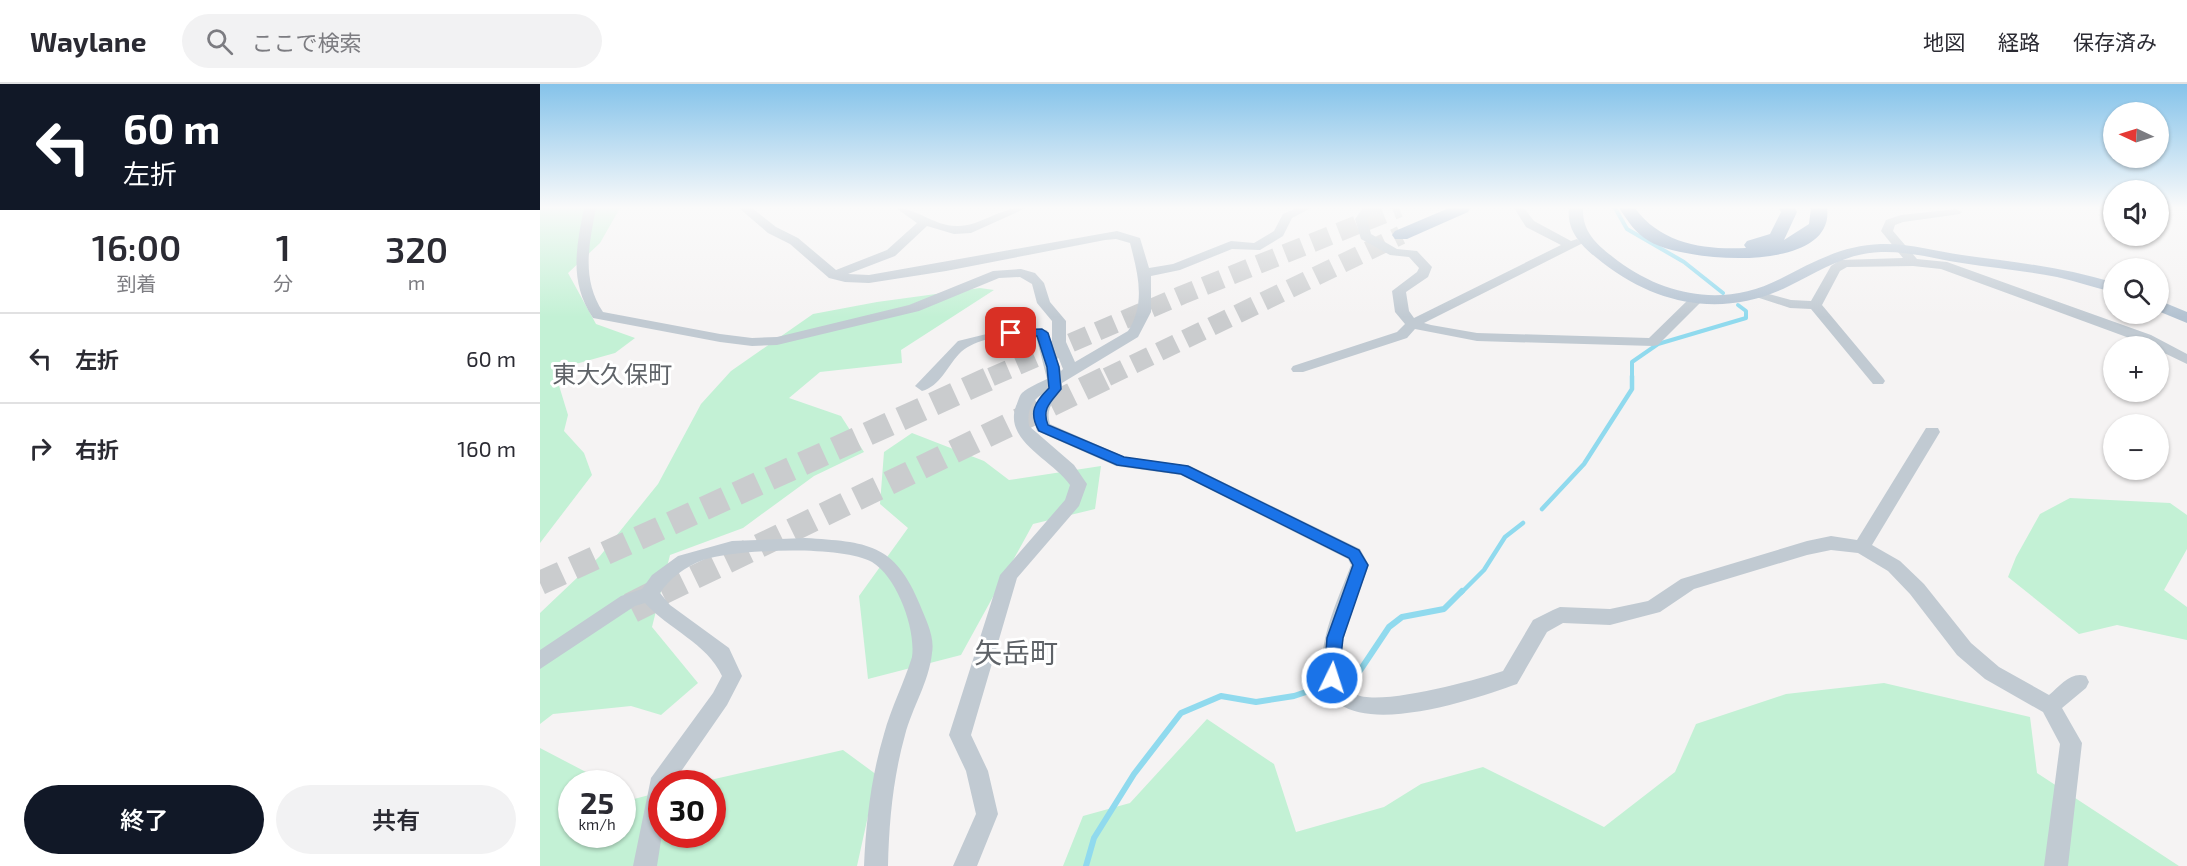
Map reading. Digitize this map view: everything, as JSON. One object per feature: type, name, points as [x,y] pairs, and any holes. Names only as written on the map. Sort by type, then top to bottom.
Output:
[{"type":"highway","points":[[1677,244],[1698,251],[1733,255],[1778,250],[1790,244]]},
{"type":"highway","points":[[1705,244],[1750,244]]},
{"type":"main road","points":[[1579,244],[1647,287],[1696,300],[1725,300],[1754,294],[1782,284],[1820,261],[1853,251],[1882,248],[2048,272],[2103,285]]},
{"type":"main road","points":[[2169,310],[2187,318]]},
{"type":"street","points":[[583,244],[579,264],[582,288],[598,315],[752,342],[777,341],[914,308],[981,279],[999,274],[1021,273],[1030,276],[1038,283],[1044,303],[1059,321],[1063,376],[1041,404],[1039,418],[1043,428],[1122,462],[1184,470],[1354,554],[1360,565],[1335,638],[1332,678],[1338,691],[1349,702],[1369,706],[1463,694],[1510,678],[1540,626],[1560,615],[1610,617],[1653,607],[1688,584],[1807,548],[1832,543],[1862,547],[1894,566],[1917,589],[1964,649],[1992,674],[2050,706],[2071,743],[2056,866]]},
{"type":"street","points":[[797,244],[834,275],[869,279],[1063,244]]},
{"type":"street","points":[[834,275],[891,253],[900,244]]},
{"type":"street","points":[[965,866],[987,814],[977,771],[960,735],[1009,575],[1073,502],[1079,484],[1068,470],[1026,434],[1021,427],[1020,416],[1027,398],[1136,331],[1142,322],[1148,303],[1137,244]]},
{"type":"street","points":[[1144,273],[1176,267],[1231,245],[1256,247],[1260,244]]},
{"type":"street","points":[[1380,244],[1394,252],[1413,254],[1426,267],[1423,274],[1399,291],[1402,312],[1412,324],[1477,336],[1653,342],[1696,300]]},
{"type":"street","points":[[1298,369],[1402,335],[1412,324],[1574,244]]},
{"type":"street","points":[[1896,244],[1909,258]]},
{"type":"street","points":[[1815,305],[1835,269],[1844,263],[1909,258],[1943,265],[2111,325],[2146,338],[2187,360]]},
{"type":"street","points":[[1754,294],[1790,304],[1815,305],[1878,381]]},
{"type":"street","points":[[922,386],[938,375],[956,349],[963,343],[1025,331],[1042,333],[1053,367],[1063,376]]},
{"type":"street","points":[[1862,547],[1932,432]]},
{"type":"street","points":[[540,662],[628,601],[650,594],[658,578],[683,561],[714,550],[744,546],[820,546],[874,555],[891,569],[907,596],[918,626],[923,650],[894,735],[877,822],[876,866]]},
{"type":"street","points":[[645,866],[659,785],[720,699],[732,676],[722,654],[669,616],[650,594]]},
{"type":"street","points":[[2050,706],[2079,682]]},
{"type":"green space","points":[[540,244],[598,244],[568,273],[596,324],[635,338],[615,353],[572,365],[557,379],[568,415],[564,431],[584,453],[592,475],[540,543]]},
{"type":"green space","points":[[980,288],[994,290],[901,350],[902,363],[820,372],[789,398],[841,416],[864,452],[814,476],[743,528],[670,555],[652,627],[698,683],[661,715],[631,706],[553,714],[540,724],[540,613],[600,556],[658,484],[701,404],[731,371],[813,314],[877,302]]},
{"type":"green space","points":[[912,433],[984,461],[1009,480],[1101,466],[1095,509],[1033,524],[961,655],[868,679],[859,596],[908,528],[880,504],[884,452]]},
{"type":"green space","points":[[2070,498],[2170,503],[2187,515],[2187,549],[2164,590],[2187,607],[2187,640],[2117,625],[2079,634],[2008,577],[2016,557],[2040,514]]},
{"type":"green space","points":[[1884,683],[2030,717],[2037,773],[2179,866],[1063,866],[1083,816],[1130,803],[1207,719],[1274,764],[1296,832],[1384,807],[1421,784],[1483,767],[1604,827],[1675,772],[1696,724],[1786,694]]},
{"type":"green space","points":[[540,748],[582,770],[558,770],[558,848],[636,848],[636,798],[648,795],[648,848],[726,848],[726,776],[843,750],[877,775],[857,866],[540,866]]},
{"type":"waterway","points":[[1654,244],[1684,262],[1723,293]]},
{"type":"waterway","points":[[1542,509],[1584,464],[1632,389],[1632,362],[1658,344],[1746,318],[1746,311],[1738,305]]},
{"type":"waterway","points":[[1461,593],[1484,570],[1505,537],[1523,523]]},
{"type":"waterway","points":[[1350,678],[1357,675],[1389,627],[1402,617],[1444,609],[1462,591]]},
{"type":"waterway","points":[[1086,866],[1094,838],[1134,774],[1181,713],[1221,696],[1256,702],[1294,696],[1318,688]]},
{"type":"tunnel","points":[[991,377],[1182,295],[1308,244]]},
{"type":"tunnel","points":[[1107,377],[1381,244]]},
{"type":"tunnel","points":[[540,583],[995,376]]},
{"type":"tunnel","points":[[662,593],[1110,376]]},
{"type":"tunnel","points":[[631,608],[665,591]]},
{"type":"district","name":"東大久保町","points":[[612,375]]},
{"type":"district","name":"矢岳町","points":[[1016,653]]},
{"type":"route","points":[[1011,333],[1037,331],[1042,333],[1053,367],[1055,389],[1041,404],[1039,418],[1043,428],[1122,462],[1184,470],[1223,487],[1354,554],[1360,565],[1335,638],[1332,678]]}]
